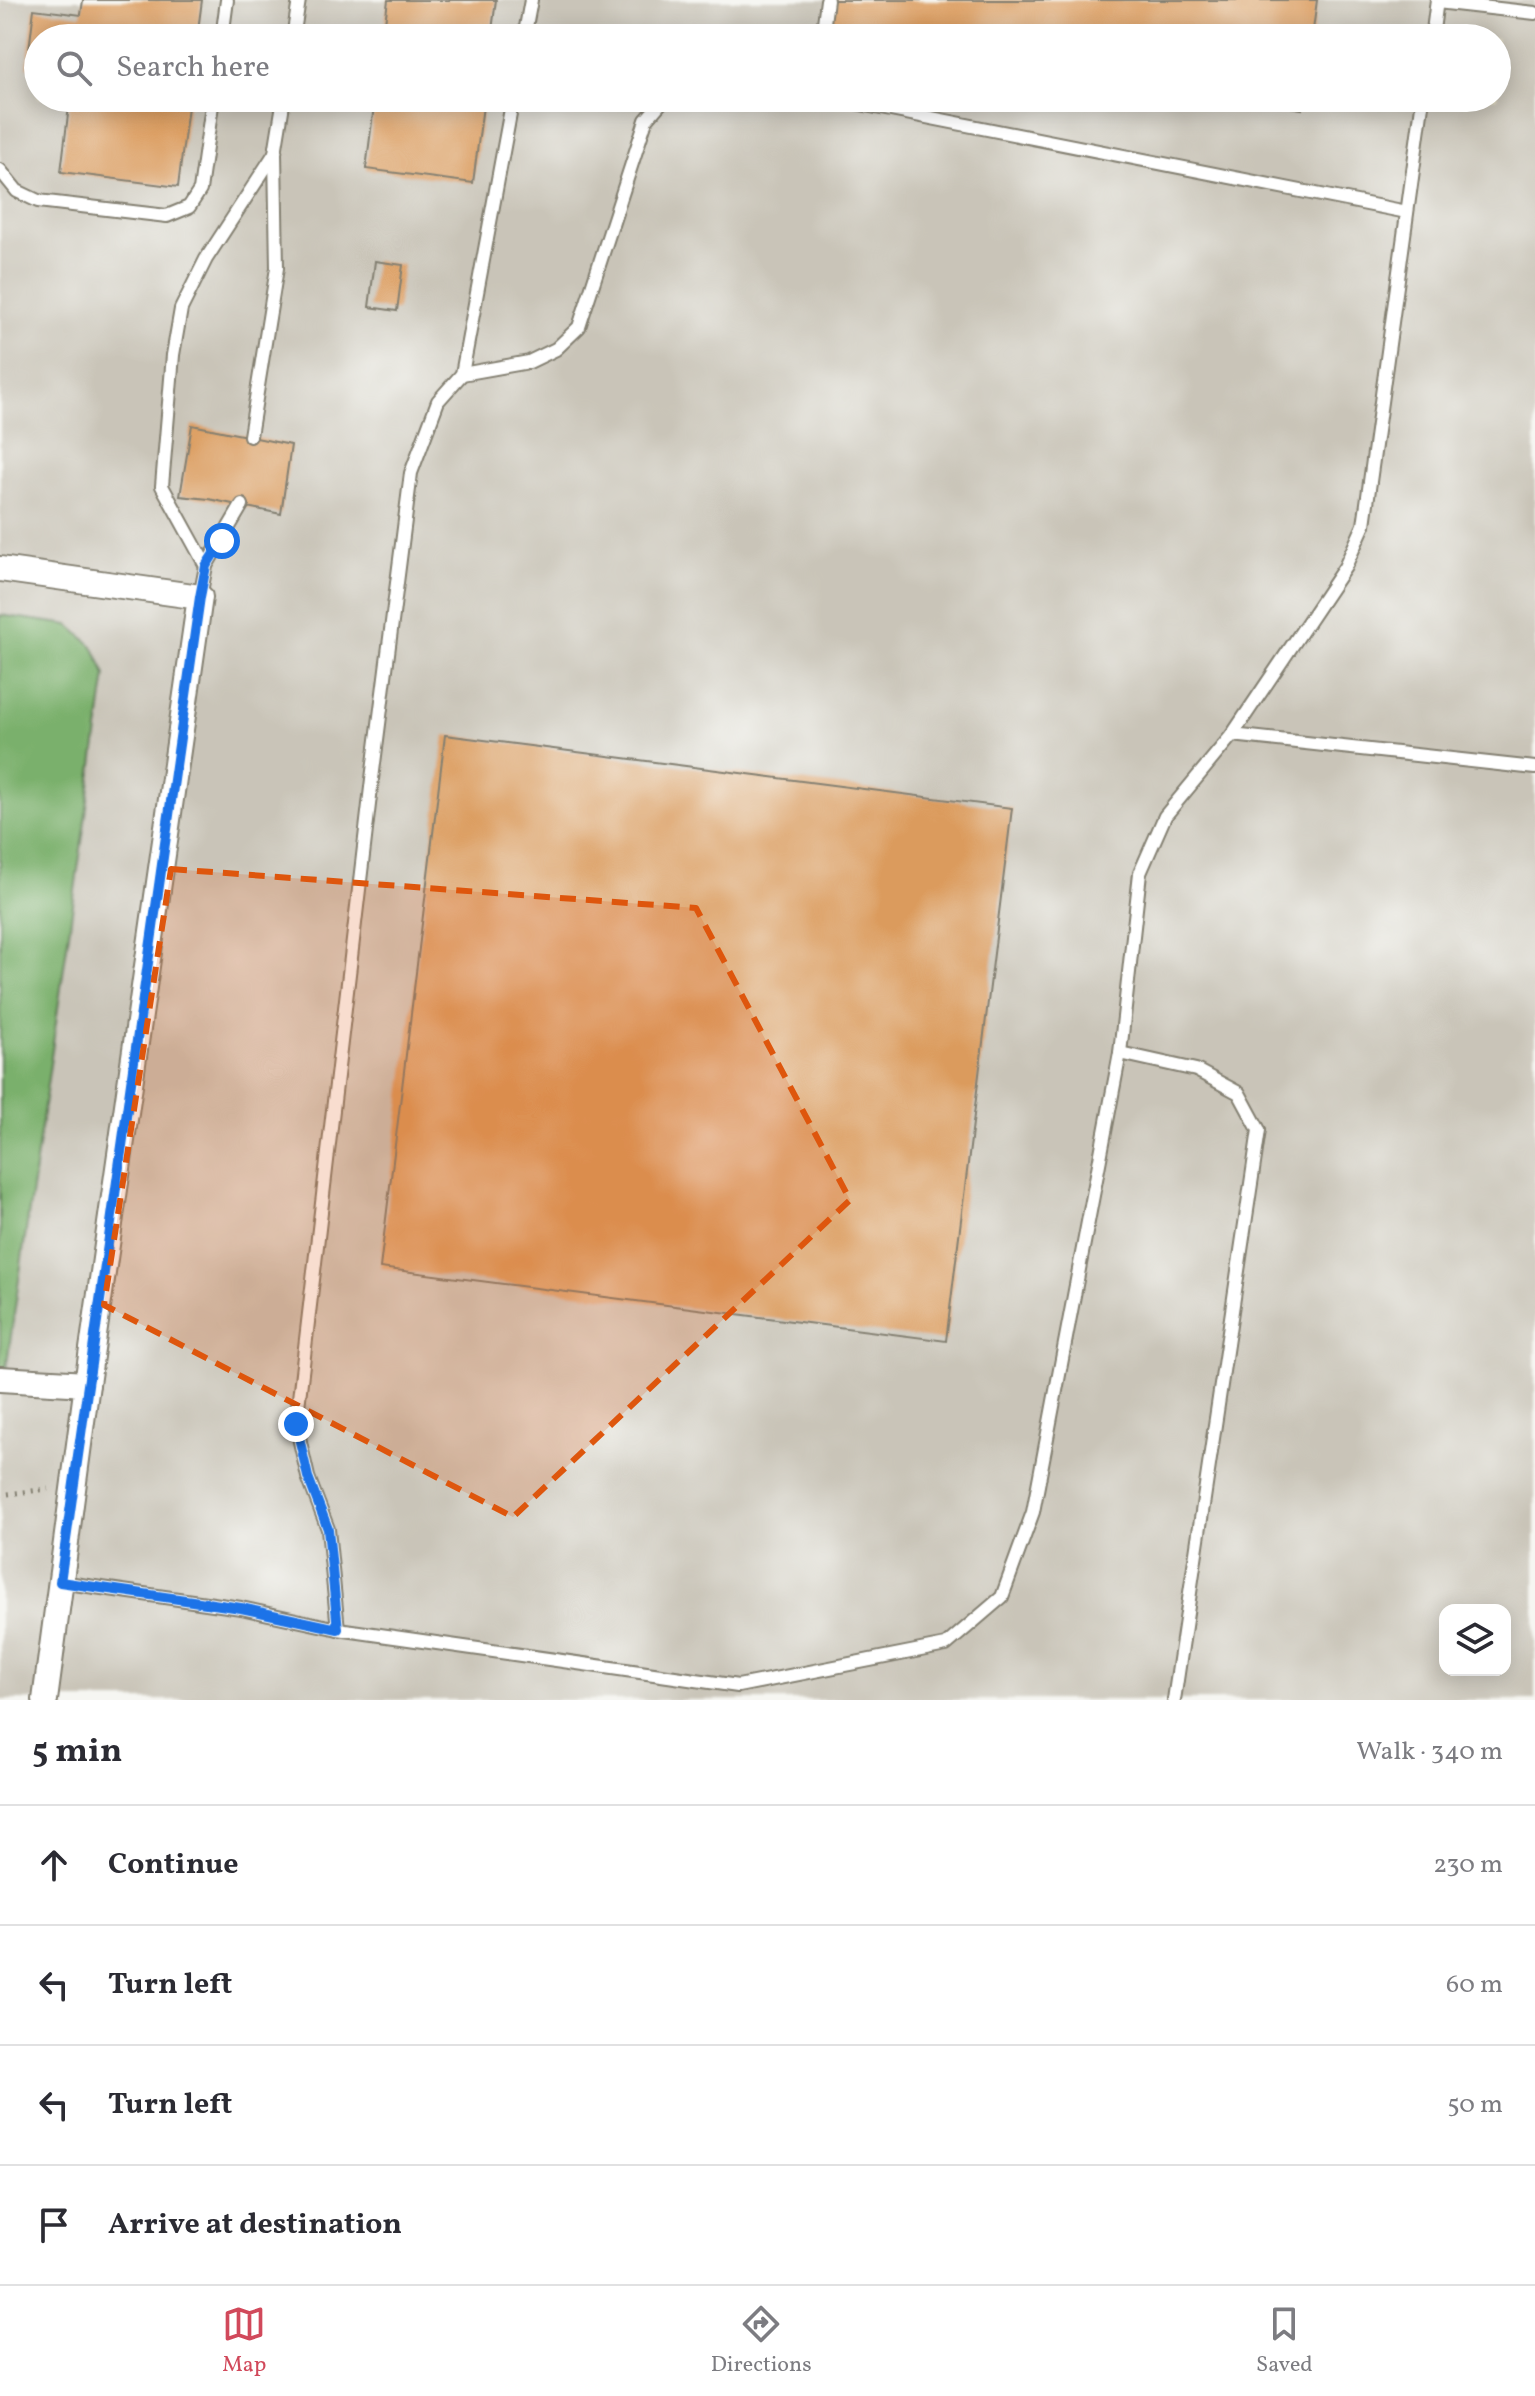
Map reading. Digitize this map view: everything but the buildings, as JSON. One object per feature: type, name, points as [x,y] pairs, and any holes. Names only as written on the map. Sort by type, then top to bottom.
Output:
[{"type":"street","points":[[0,569],[200,597],[45,1700]]},
{"type":"street","points":[[0,1379],[87,1384]]},
{"type":"lane","points":[[224,24],[227,0]]},
{"type":"lane","points":[[295,24],[299,0]]},
{"type":"lane","points":[[527,24],[531,0]]},
{"type":"lane","points":[[824,24],[827,0]]},
{"type":"lane","points":[[1434,24],[1437,1],[1535,13]]},
{"type":"lane","points":[[0,170],[17,191],[38,201],[167,216],[189,207],[200,190],[211,112]]},
{"type":"lane","points":[[250,436],[277,268],[275,153],[282,112]]},
{"type":"lane","points":[[338,1629],[328,1529],[308,1477],[296,1424],[411,473],[438,401],[462,374],[510,112]]},
{"type":"lane","points":[[462,374],[529,362],[556,349],[579,327],[646,120],[653,112]]},
{"type":"lane","points":[[901,112],[1407,212]]},
{"type":"lane","points":[[60,1582],[241,1608],[338,1629],[738,1686],[946,1645],[1002,1597],[1033,1512],[1120,1053],[1140,873],[1165,816],[1232,735],[1345,567],[1364,525],[1421,112]]},
{"type":"lane","points":[[206,566],[162,486],[173,355],[181,309],[187,296],[206,259],[275,153]]},
{"type":"lane","points":[[200,597],[206,566],[242,505]]},
{"type":"lane","points":[[1232,735],[1535,768]]},
{"type":"lane","points":[[1120,1053],[1196,1070],[1239,1093],[1259,1130],[1174,1700]]},
{"type":"lane","points":[[736,1700],[738,1686]]},
{"type":"path","points":[[0,1495],[73,1485]]},
{"type":"highlighted area","points":[[171,869],[696,908],[850,1200],[513,1517],[104,1305]]},
{"type":"shaded area","points":[[0,0],[1535,0],[1535,1700],[0,1700]]},
{"type":"green space","points":[[0,615],[69,625],[93,646],[106,675],[6,1370],[0,1369]]},
{"type":"route","points":[[222,541],[206,566],[200,597],[60,1582],[241,1608],[338,1629],[328,1529],[308,1477],[296,1424]]}]
